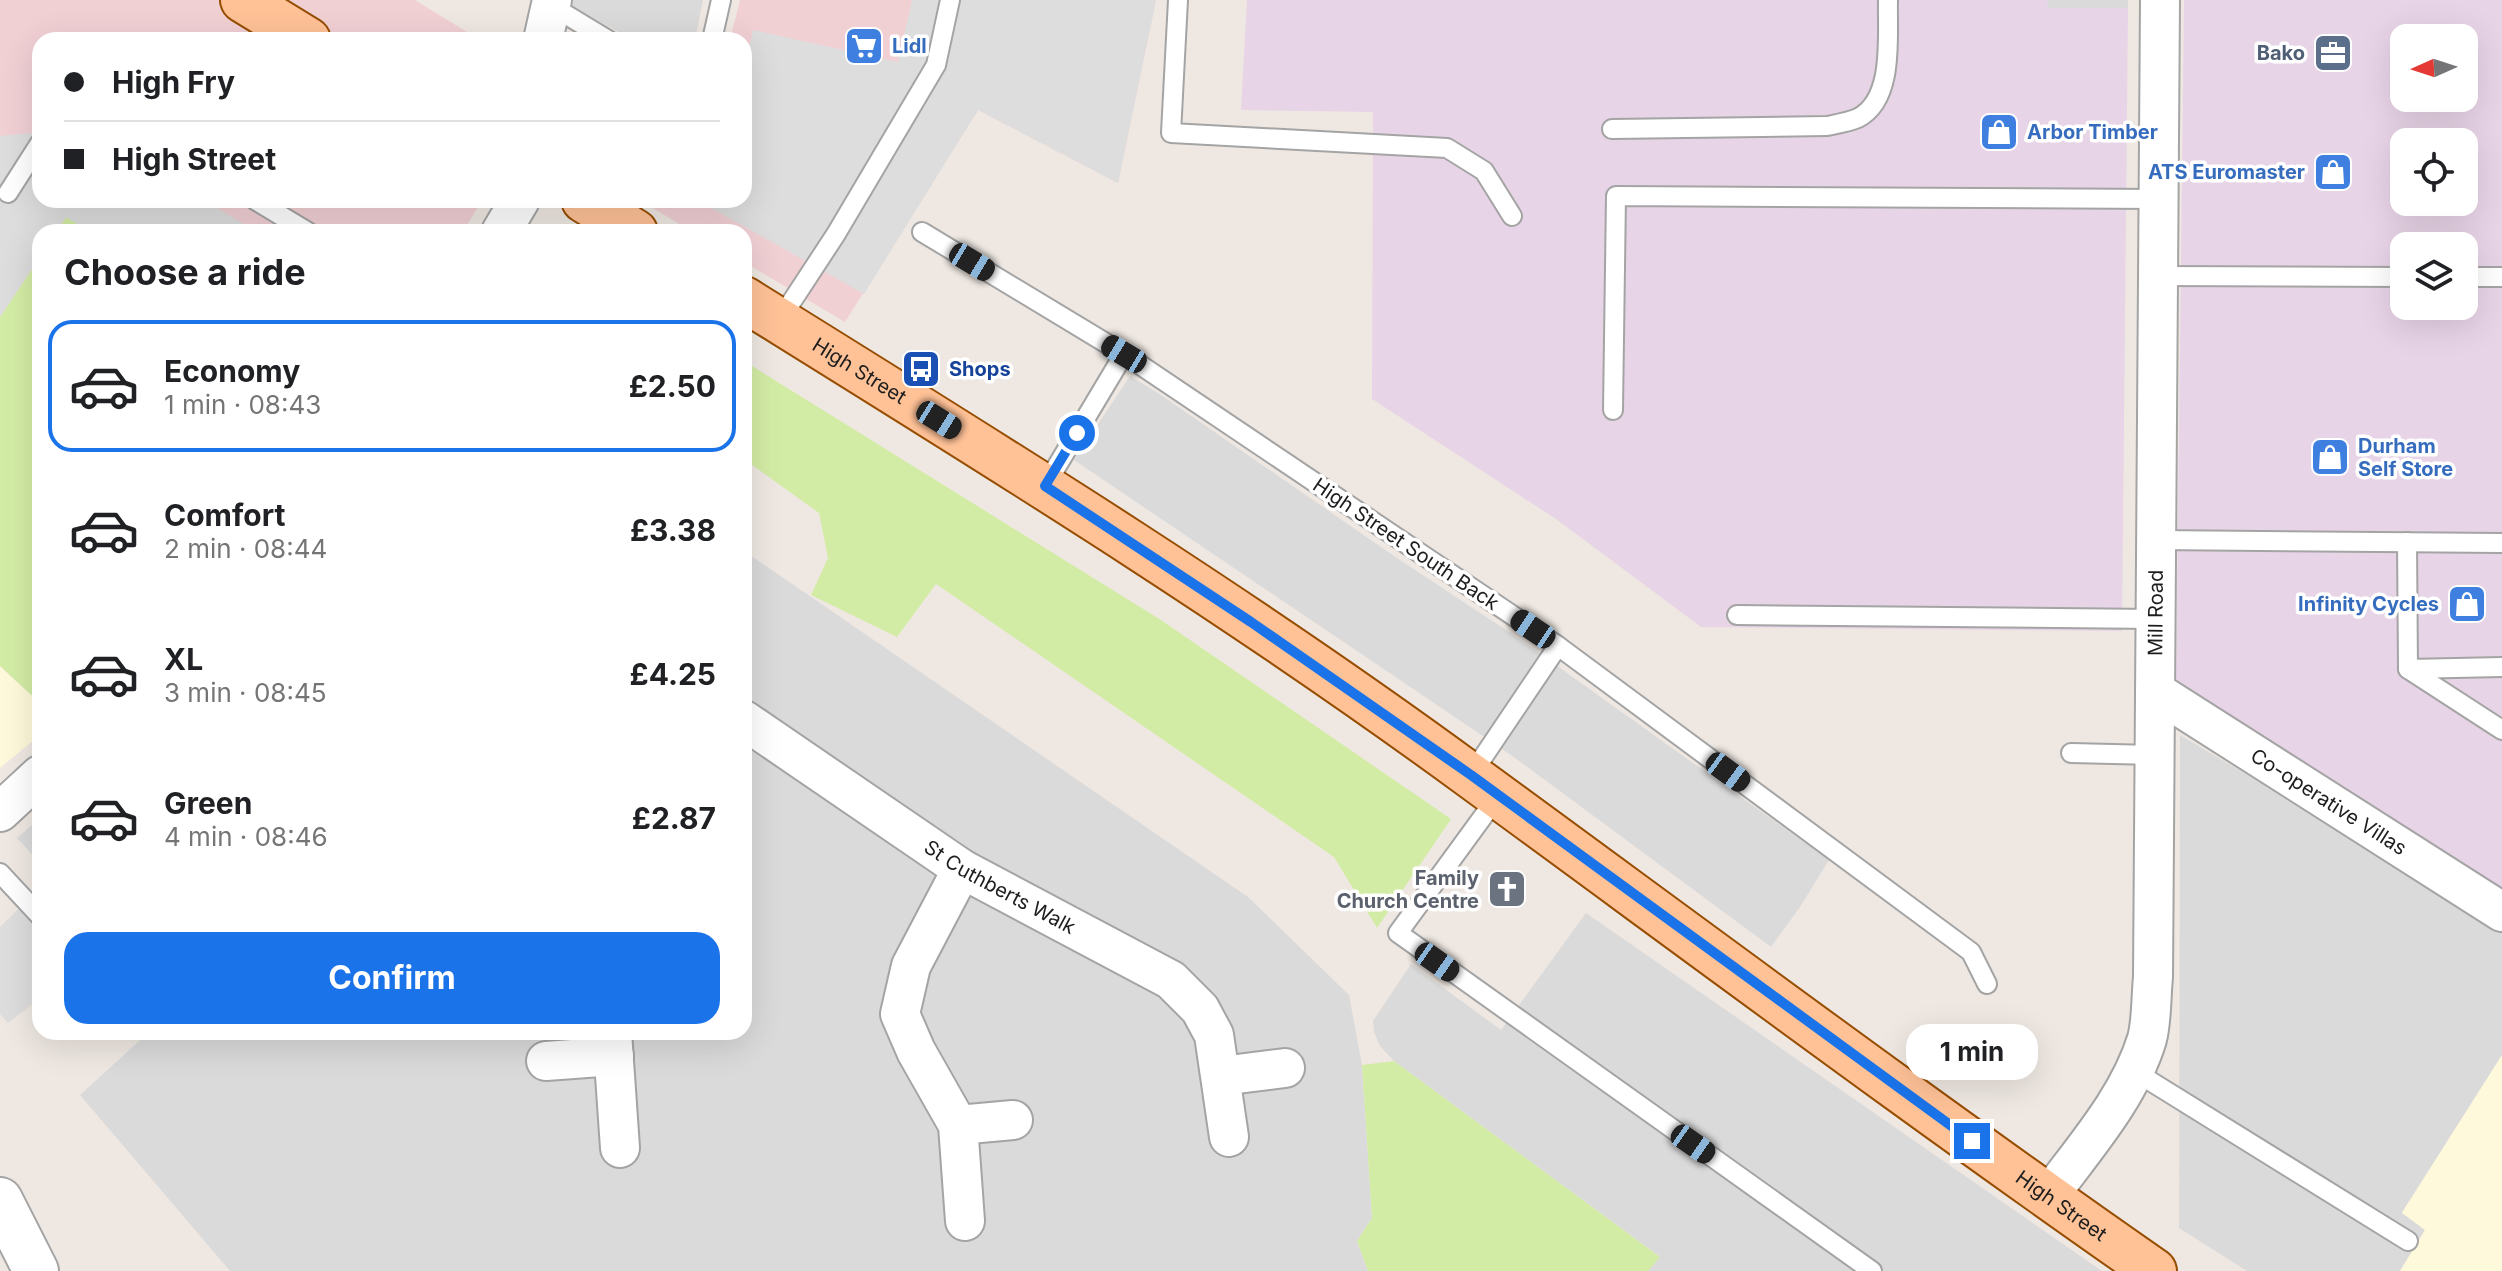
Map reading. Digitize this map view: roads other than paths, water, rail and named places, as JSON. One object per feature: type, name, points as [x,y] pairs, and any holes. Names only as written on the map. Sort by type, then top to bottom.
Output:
[{"type":"main road","points":[[243,0],[295,32]]},
{"type":"main road","points":[[597,208],[622,224]]},
{"type":"main road","name":"High Street","points":[[761,310],[1045,486],[1251,622],[1484,786],[2154,1271]]},
{"type":"street","name":"Mill Road","points":[[2048,1197],[2121,1094],[2148,1036],[2153,977],[2160,0]]},
{"type":"street","name":"Co-operative Villas","points":[[2155,691],[2502,912]]},
{"type":"street","name":"St Cuthberts Walk","points":[[752,725],[962,869],[1171,980],[1200,1009],[1214,1035],[1229,1137]]},
{"type":"street","points":[[0,812],[32,782]]},
{"type":"street","points":[[962,869],[911,966],[900,1014],[916,1051],[958,1125],[965,1221]]},
{"type":"street","points":[[546,1061],[613,1044],[620,1148]]},
{"type":"street","points":[[1221,1076],[1285,1068]]},
{"type":"street","points":[[958,1125],[1013,1120]]},
{"type":"street","points":[[0,1200],[36,1271]]},
{"type":"lane","points":[[714,32],[721,0]]},
{"type":"lane","points":[[761,310],[836,234],[936,65],[950,0]]},
{"type":"lane","points":[[1178,0],[1171,133],[1447,148],[1484,171],[1512,216]]},
{"type":"lane","points":[[1612,129],[1827,126],[1859,118],[1876,101],[1886,80],[1888,0]]},
{"type":"lane","points":[[547,11],[591,32]]},
{"type":"lane","points":[[8,193],[32,156]]},
{"type":"lane","points":[[1613,410],[1616,196],[2159,199]]},
{"type":"lane","points":[[268,208],[295,224]]},
{"type":"lane","name":"High Street South Back","points":[[922,232],[1124,354],[1558,646],[1971,952],[1987,984]]},
{"type":"lane","points":[[2158,276],[2390,277]]},
{"type":"lane","points":[[2478,277],[2502,277]]},
{"type":"lane","points":[[1045,486],[1124,354]]},
{"type":"lane","points":[[2156,540],[2502,543]]},
{"type":"lane","points":[[2407,542],[2408,669]]},
{"type":"lane","points":[[1737,615],[2155,619]]},
{"type":"lane","points":[[1558,646],[1484,786],[1398,933],[1872,1271]]},
{"type":"lane","points":[[2408,669],[2502,667]]},
{"type":"lane","points":[[2408,669],[2502,730]]},
{"type":"lane","points":[[2071,753],[2154,755]]},
{"type":"lane","points":[[0,873],[32,907]]},
{"type":"lane","points":[[2134,1071],[2408,1241]]},
{"type":"place","name":"Lidl","points":[[864,46]]},
{"type":"place","name":"Bako","points":[[2333,53]]},
{"type":"place","name":"Arbor Timber","points":[[1999,132]]},
{"type":"place","name":"ATS Euromaster","points":[[2333,172]]},
{"type":"place","name":"Shops","points":[[921,369]]},
{"type":"place","name":"Durham Self Store","points":[[2330,457]]},
{"type":"place","name":"Infinity Cycles","points":[[2467,604]]},
{"type":"place","name":"Family Church Centre","points":[[1507,889]]}]
